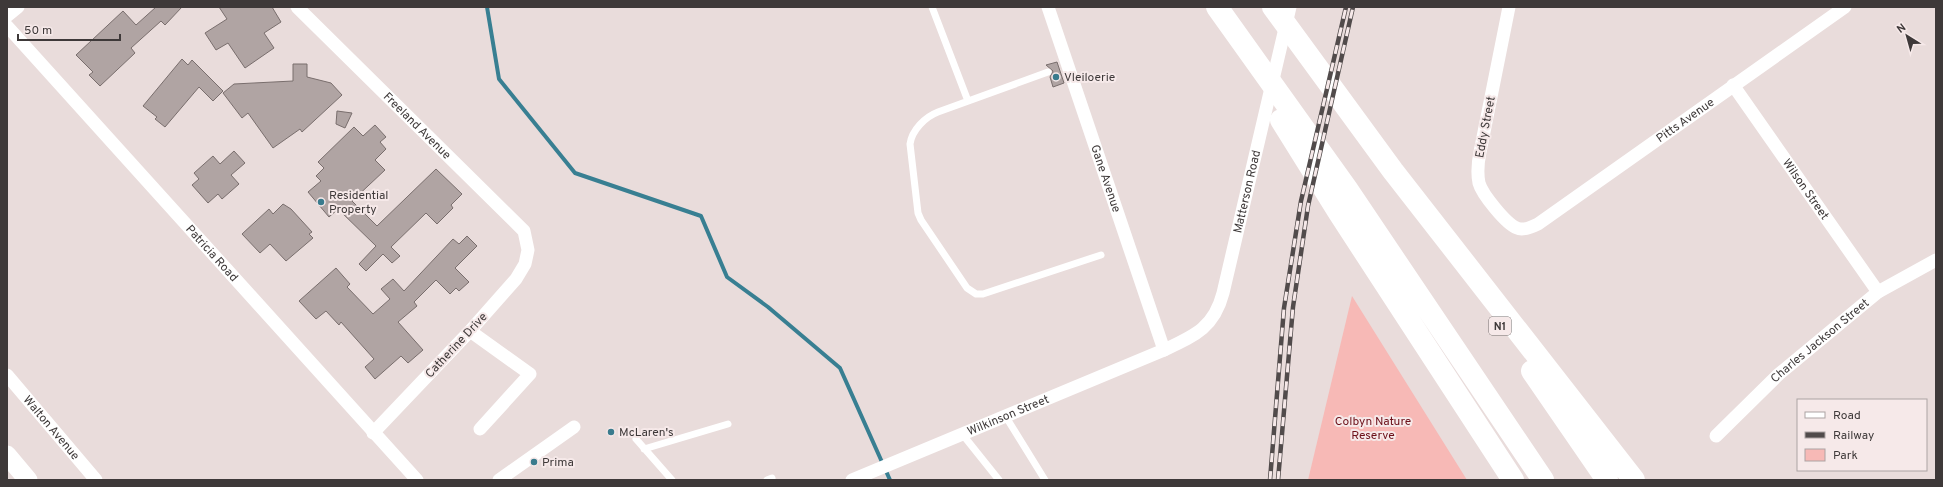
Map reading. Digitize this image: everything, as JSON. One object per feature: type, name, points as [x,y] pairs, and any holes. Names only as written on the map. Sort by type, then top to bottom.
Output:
[{"type":"highway","points":[[1211,7],[1347,189],[1543,480]]},
{"type":"highway","points":[[1217,7],[1340,213],[1514,480]]},
{"type":"highway","name":"N1","points":[[1273,7],[1393,171],[1607,480]]},
{"type":"highway","points":[[1393,171],[1634,480]]},
{"type":"main road","points":[[7,455],[28,480]]},
{"type":"street","points":[[7,16],[18,7]]},
{"type":"street","name":"Freeland Avenue","points":[[297,7],[524,231],[528,250]]},
{"type":"street","name":"Gane Avenue","points":[[1048,7],[1063,67],[1164,350]]},
{"type":"street","name":"Matterson Road","points":[[1164,350],[1198,333],[1210,319],[1221,300],[1290,7]]},
{"type":"street","name":"Eddy Street","points":[[1509,7],[1480,152],[1478,172],[1482,191],[1504,218],[1517,228],[1523,229]]},
{"type":"street","name":"Pitts Avenue","points":[[1523,229],[1538,224],[1845,7]]},
{"type":"street","name":"Patricia Road","points":[[7,26],[417,480]]},
{"type":"street","name":"Wilson Street","points":[[1733,85],[1878,292]]},
{"type":"street","name":"Catherine Drive","points":[[373,432],[470,331],[516,278],[525,264],[528,250]]},
{"type":"street","name":"Charles Jackson Street","points":[[1716,436],[1778,374],[1878,292],[1936,260]]},
{"type":"street","points":[[470,331],[530,374],[480,429]]},
{"type":"street","name":"Wilkinson Street","points":[[852,480],[1164,350]]},
{"type":"street","name":"Walton Avenue","points":[[7,375],[96,480]]},
{"type":"street","points":[[499,480],[574,428]]},
{"type":"lane","points":[[932,7],[968,101]]},
{"type":"lane","points":[[1048,72],[929,117],[911,136],[910,144],[919,216],[967,288],[976,294],[983,294],[1101,255]]},
{"type":"lane","points":[[1006,417],[1044,480]]},
{"type":"lane","points":[[644,449],[728,424]]},
{"type":"lane","points":[[964,434],[999,480]]},
{"type":"lane","points":[[636,439],[672,480]]},
{"type":"green space","name":"Colbyn Nature Reserve","points":[[1352,296],[1467,480],[1308,480]]},
{"type":"building","points":[[156,7],[182,7],[165,25],[161,21],[131,48],[135,53],[100,86],[89,75],[93,72],[76,55],[123,11],[136,25]]},
{"type":"building","points":[[219,7],[272,7],[281,22],[264,33],[274,48],[245,68],[228,43],[216,50],[205,33],[227,19]]},
{"type":"building","points":[[182,59],[188,65],[192,60],[223,91],[213,101],[199,87],[165,127],[155,119],[157,117],[143,106]]},
{"type":"building","name":"Vleiloerie","points":[[1057,62],[1064,83],[1053,87],[1050,77],[1053,71],[1046,65]]},
{"type":"building","points":[[293,64],[307,64],[307,77],[331,83],[342,95],[302,132],[300,129],[273,148],[248,113],[242,118],[223,93],[234,84],[293,81]]},
{"type":"building","points":[[337,111],[352,113],[345,128],[336,124]]},
{"type":"building","points":[[375,125],[386,137],[380,142],[386,149],[375,160],[385,170],[352,201],[377,226],[436,169],[462,194],[451,205],[453,208],[437,224],[426,213],[391,247],[400,256],[392,263],[383,254],[366,271],[359,264],[376,246],[338,209],[329,217],[308,192],[321,181],[316,176],[324,168],[318,162],[354,127],[363,136]]},
{"type":"building","points":[[234,151],[245,163],[231,175],[239,184],[222,199],[218,194],[208,203],[192,185],[199,179],[194,173],[213,156],[220,164]]},
{"type":"building","points":[[283,204],[291,209],[312,232],[309,234],[313,238],[286,261],[270,244],[260,253],[242,234],[269,209],[273,214]]},
{"type":"building","points":[[467,236],[477,246],[455,268],[469,282],[459,291],[456,288],[450,294],[436,280],[414,302],[417,306],[398,322],[423,350],[408,363],[401,356],[375,379],[365,367],[374,359],[341,322],[339,325],[326,311],[316,319],[299,301],[336,268],[350,284],[347,287],[373,314],[390,299],[381,289],[393,279],[404,291],[453,239],[459,244]]},
{"type":"waterway","points":[[487,7],[499,79],[575,173],[701,216],[727,277],[768,307],[840,368],[890,480]]},
{"type":"railway","points":[[1270,480],[1284,308],[1301,201],[1346,7]]},
{"type":"railway","points":[[1278,480],[1293,307],[1308,206],[1353,7]]},
{"type":"place","name":"Vleiloerie","points":[[1056,77]]},
{"type":"place","name":"Residential Property","points":[[321,202]]},
{"type":"place","name":"McLaren's","points":[[611,432]]},
{"type":"place","name":"Prima","points":[[534,462]]}]
